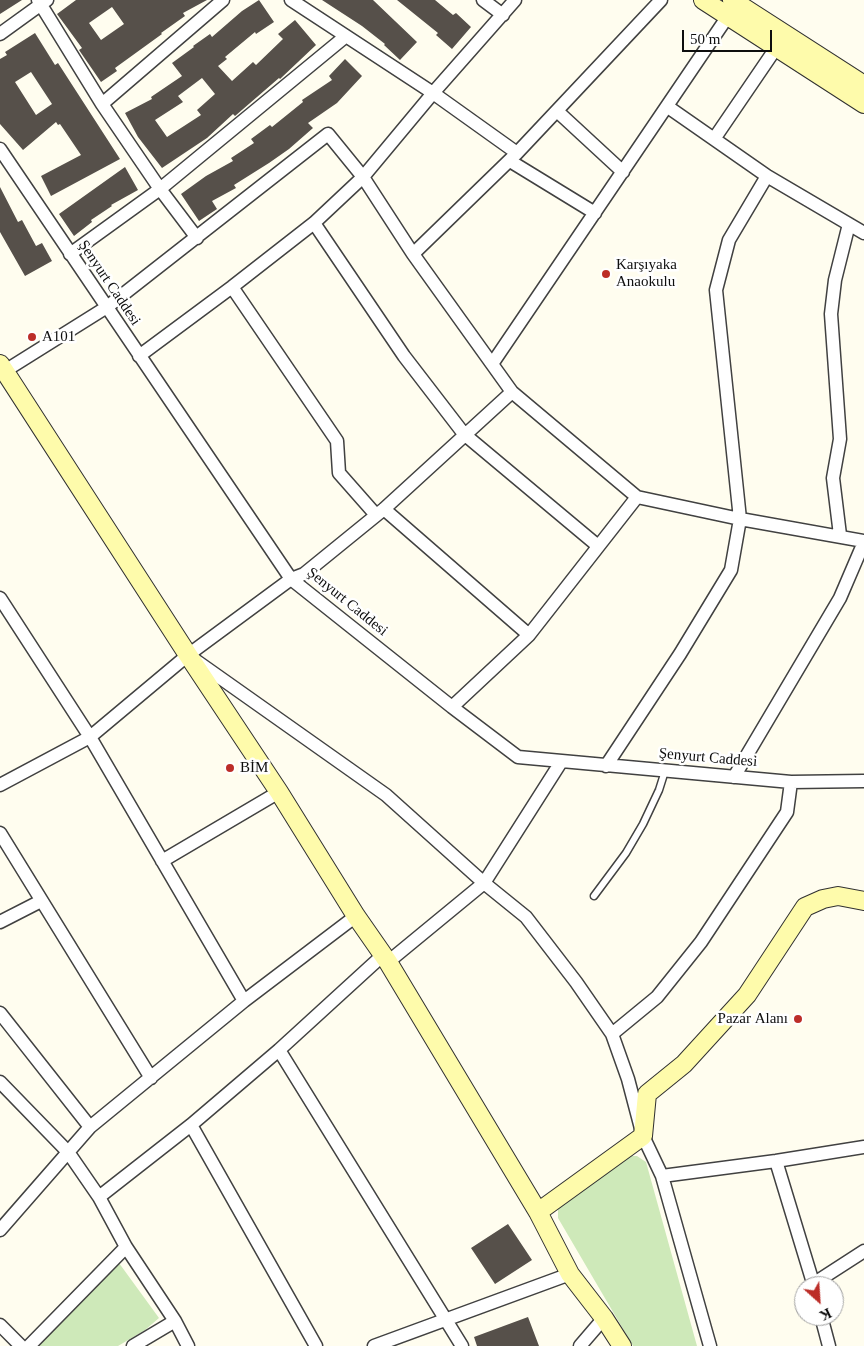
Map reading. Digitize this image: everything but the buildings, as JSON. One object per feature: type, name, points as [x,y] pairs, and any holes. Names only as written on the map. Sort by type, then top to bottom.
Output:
[{"type":"street","points":[[102,104],[224,0]]},
{"type":"street","points":[[292,0],[433,93],[514,157],[595,213]]},
{"type":"street","points":[[483,0],[503,15]]},
{"type":"street","points":[[139,356],[232,287],[314,222],[363,177],[433,93],[515,0]]},
{"type":"street","points":[[413,254],[514,157],[661,0]]},
{"type":"street","points":[[703,0],[730,8],[864,85]]},
{"type":"street","points":[[0,34],[42,1],[102,104],[160,189],[197,238]]},
{"type":"street","points":[[730,8],[776,48],[864,104]]},
{"type":"street","points":[[492,364],[668,107],[730,8]]},
{"type":"street","points":[[70,254],[160,189],[346,36]]},
{"type":"street","points":[[714,139],[776,48]]},
{"type":"street","points":[[668,107],[767,176],[864,233]]},
{"type":"street","points":[[557,111],[623,172]]},
{"type":"street","points":[[622,1346],[604,1318],[570,1274],[538,1212],[385,959],[279,792],[1,369],[107,307],[328,134],[363,177],[413,254],[512,392],[637,497],[740,519],[840,535],[864,541],[840,598],[734,777]]},
{"type":"street","name":"Şenyurt Caddesi","points":[[0,149],[291,579],[518,757],[791,782],[862,778]]},
{"type":"street","points":[[606,766],[680,654],[731,570],[740,519],[716,290],[729,240],[767,176]]},
{"type":"street","points":[[314,222],[404,356],[464,434],[598,546]]},
{"type":"street","points":[[840,535],[833,478],[840,439],[831,314],[835,280],[849,224]]},
{"type":"street","points":[[232,287],[337,441],[339,473],[380,512],[529,635]]},
{"type":"street","points":[[0,785],[90,737],[188,655],[291,579],[304,574],[380,512],[512,392]]},
{"type":"street","points":[[452,707],[529,635],[637,497]]},
{"type":"street","points":[[0,598],[90,737],[244,1001]]},
{"type":"street","points":[[188,655],[386,795],[484,883],[526,917],[576,982],[612,1034],[628,1079],[643,1136],[662,1176],[710,1346]]},
{"type":"street","points":[[99,1197],[191,1125],[385,959],[484,883],[561,762]]},
{"type":"street","points":[[612,1034],[658,997],[700,942],[787,812],[791,782]]},
{"type":"street","points":[[162,861],[279,792]]},
{"type":"street","points":[[0,833],[151,1078]]},
{"type":"street","points":[[538,1212],[643,1136],[647,1094],[684,1064],[747,995],[805,907],[822,899],[838,896],[864,901]]},
{"type":"street","points":[[0,922],[42,901]]},
{"type":"street","points":[[0,1230],[4,1215],[68,1152],[90,1127],[244,1001],[356,916]]},
{"type":"street","points":[[0,1013],[90,1127]]},
{"type":"street","points":[[279,1050],[462,1346]]},
{"type":"street","points":[[1,1087],[68,1152],[99,1197],[126,1247],[176,1321],[188,1346]]},
{"type":"street","points":[[191,1125],[316,1346]]},
{"type":"street","points":[[662,1176],[864,1147]]},
{"type":"street","points":[[776,1161],[811,1276]]},
{"type":"street","points":[[30,1346],[126,1247]]},
{"type":"street","points":[[827,1276],[864,1250]]},
{"type":"street","points":[[374,1346],[570,1274]]},
{"type":"street","points":[[580,1346],[604,1318]]},
{"type":"street","points":[[133,1346],[176,1321]]},
{"type":"street","points":[[0,1325],[22,1346]]},
{"type":"street","points":[[824,1326],[829,1346]]},
{"type":"lane","points":[[594,896],[626,853],[644,824],[665,771]]},
{"type":"green space","points":[[630,1156],[637,1156],[646,1162],[697,1346],[633,1346],[558,1218],[558,1207],[566,1199]]},
{"type":"green space","points":[[119,1263],[159,1318],[145,1330],[118,1346],[36,1346]]},
{"type":"place","name":"Karşıyaka Anaokulu","points":[[606,274]]},
{"type":"place","name":"A101","points":[[32,337]]},
{"type":"place","name":"BİM","points":[[230,768]]},
{"type":"place","name":"Pazar Alanı","points":[[798,1019]]}]
